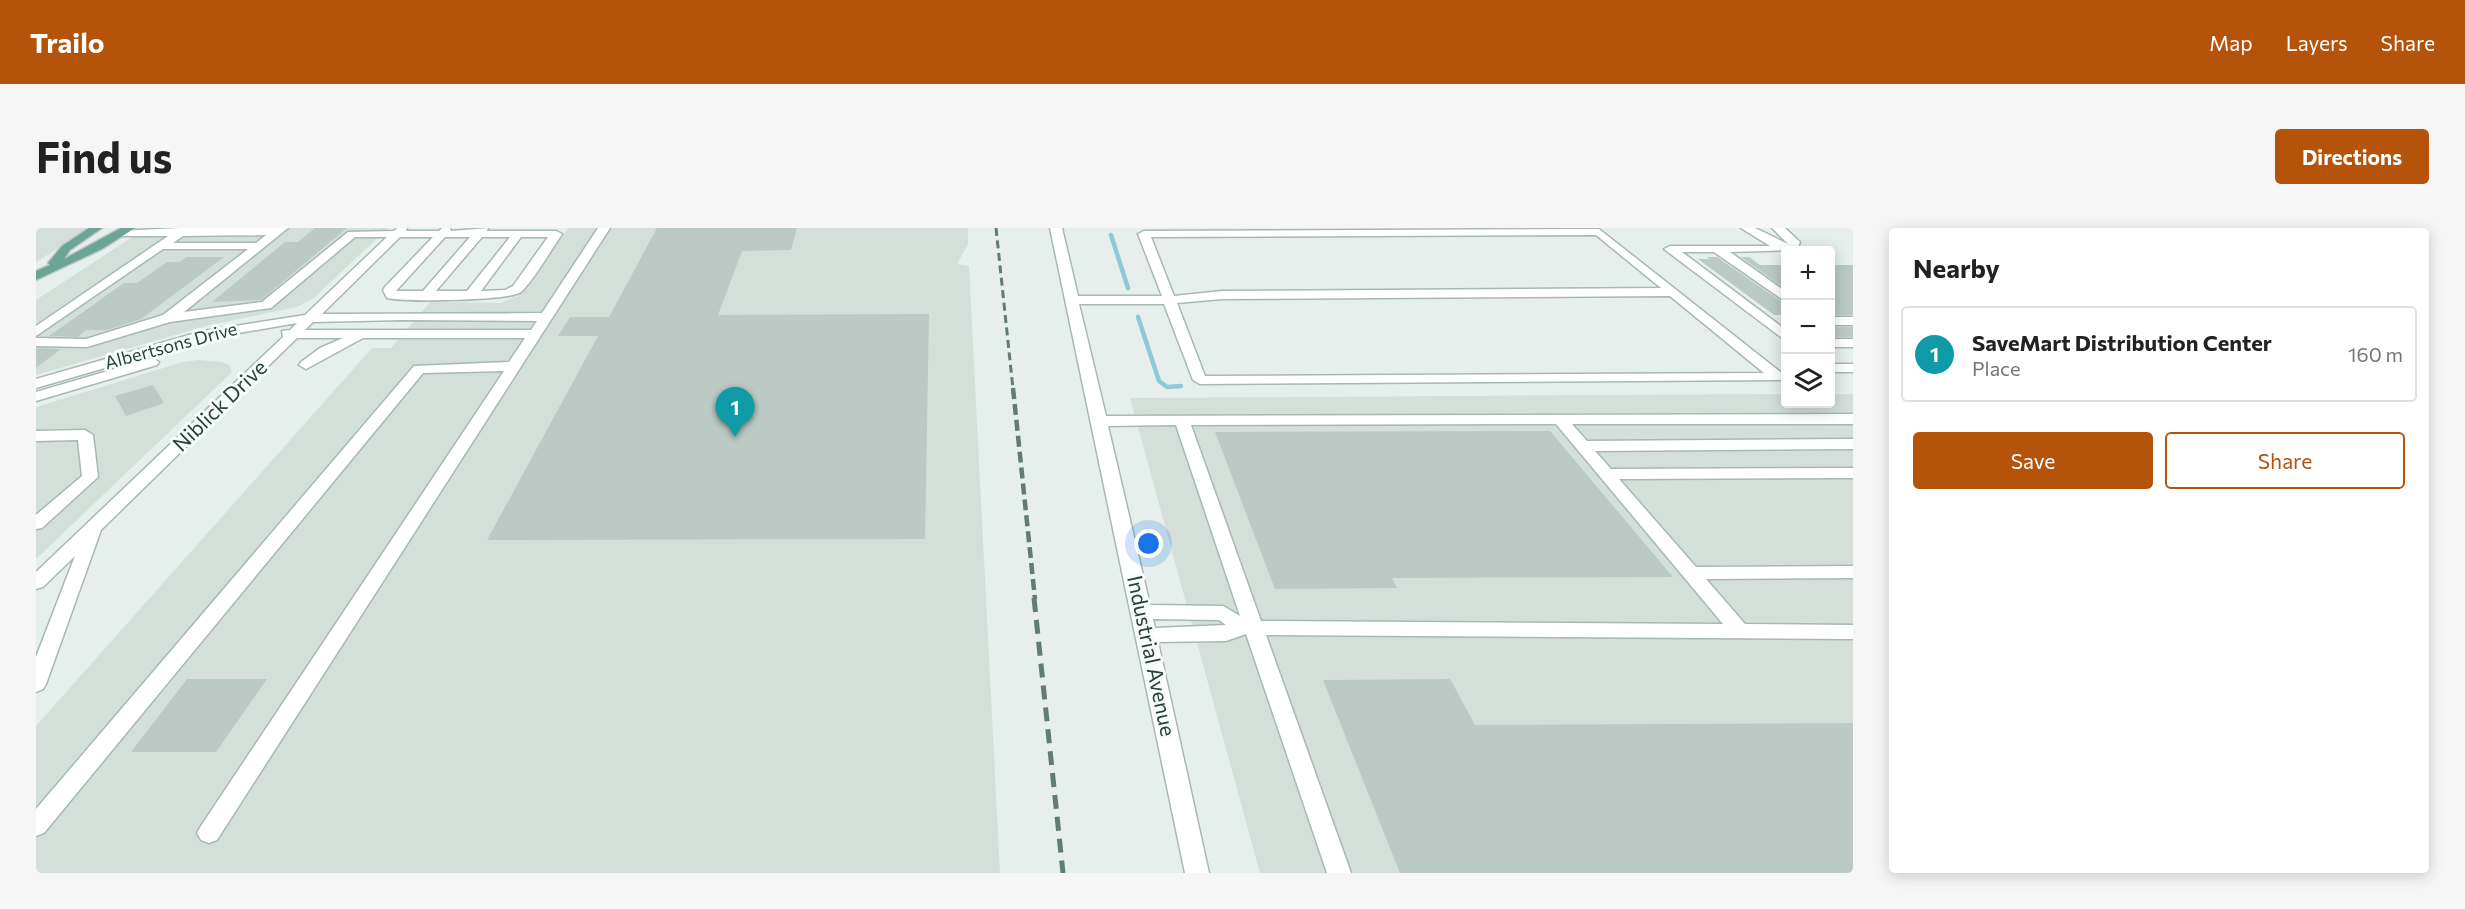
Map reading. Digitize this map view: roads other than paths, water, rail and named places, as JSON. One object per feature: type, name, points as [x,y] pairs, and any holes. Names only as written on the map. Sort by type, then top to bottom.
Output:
[{"type":"main road","points":[[50,267],[66,248],[96,228]]},
{"type":"main road","points":[[107,228],[125,230]]},
{"type":"main road","points":[[36,276],[50,267],[98,247],[125,230]]},
{"type":"street","points":[[209,833],[604,228]]},
{"type":"street","name":"Industrial Avenue","points":[[1056,228],[1142,612],[1197,873]]},
{"type":"street","points":[[1747,228],[1782,246]]},
{"type":"street","points":[[1778,228],[1794,242],[1793,246]]},
{"type":"street","points":[[125,230],[279,230]]},
{"type":"street","points":[[36,332],[184,230]]},
{"type":"street","points":[[168,318],[279,230]]},
{"type":"street","points":[[36,342],[87,343],[138,330],[168,318],[266,305],[355,231],[445,231],[482,231],[556,234],[517,289],[507,294],[391,295],[389,290],[445,231]]},
{"type":"street","name":"Niblick Drive","points":[[36,583],[45,566],[95,526],[400,231]]},
{"type":"street","points":[[426,295],[482,231]]},
{"type":"street","points":[[1250,231],[1599,232],[1778,377],[1200,380],[1144,234],[1250,231]]},
{"type":"street","points":[[471,295],[518,234]]},
{"type":"street","points":[[160,246],[259,246]]},
{"type":"street","points":[[1781,249],[1670,249],[1781,334]]},
{"type":"street","points":[[1717,249],[1781,295]]},
{"type":"street","points":[[1072,300],[1170,300],[1222,295],[1673,292]]},
{"type":"street","name":"Albertsons Drive","points":[[36,384],[231,329],[308,319],[546,317]]},
{"type":"street","points":[[1764,320],[1781,321]]},
{"type":"street","points":[[1835,321],[1853,321]]},
{"type":"street","points":[[138,330],[151,350]]},
{"type":"street","points":[[306,365],[325,351],[363,334]]},
{"type":"street","name":"Albertsons Drive","points":[[36,397],[221,343],[259,335],[535,334]]},
{"type":"street","points":[[1835,343],[1853,343]]},
{"type":"street","points":[[36,826],[419,369],[514,366]]},
{"type":"street","points":[[1835,368],[1853,368]]},
{"type":"street","points":[[1100,421],[1853,419]]},
{"type":"street","points":[[1182,421],[1246,627],[1339,873]]},
{"type":"street","points":[[1561,421],[1739,630]]},
{"type":"street","points":[[36,436],[85,435],[90,477],[36,524]]},
{"type":"street","points":[[1582,446],[1853,444]]},
{"type":"street","points":[[1606,474],[1853,473]]},
{"type":"street","points":[[36,684],[95,526]]},
{"type":"street","points":[[1691,573],[1853,572]]},
{"type":"street","points":[[1142,612],[1223,613],[1246,627]]},
{"type":"street","points":[[1147,635],[1226,634],[1246,627],[1853,632]]},
{"type":"waterway","points":[[1111,235],[1128,288]]},
{"type":"waterway","points":[[1138,317],[1159,381],[1167,387],[1181,386]]},
{"type":"railway","points":[[996,228],[1013,389]]},
{"type":"railway","points":[[1013,388],[1035,599]]},
{"type":"railway","points":[[1034,598],[1063,873]]},
{"type":"place","name":"SaveMart Distribution Center","points":[[735,437]]}]
